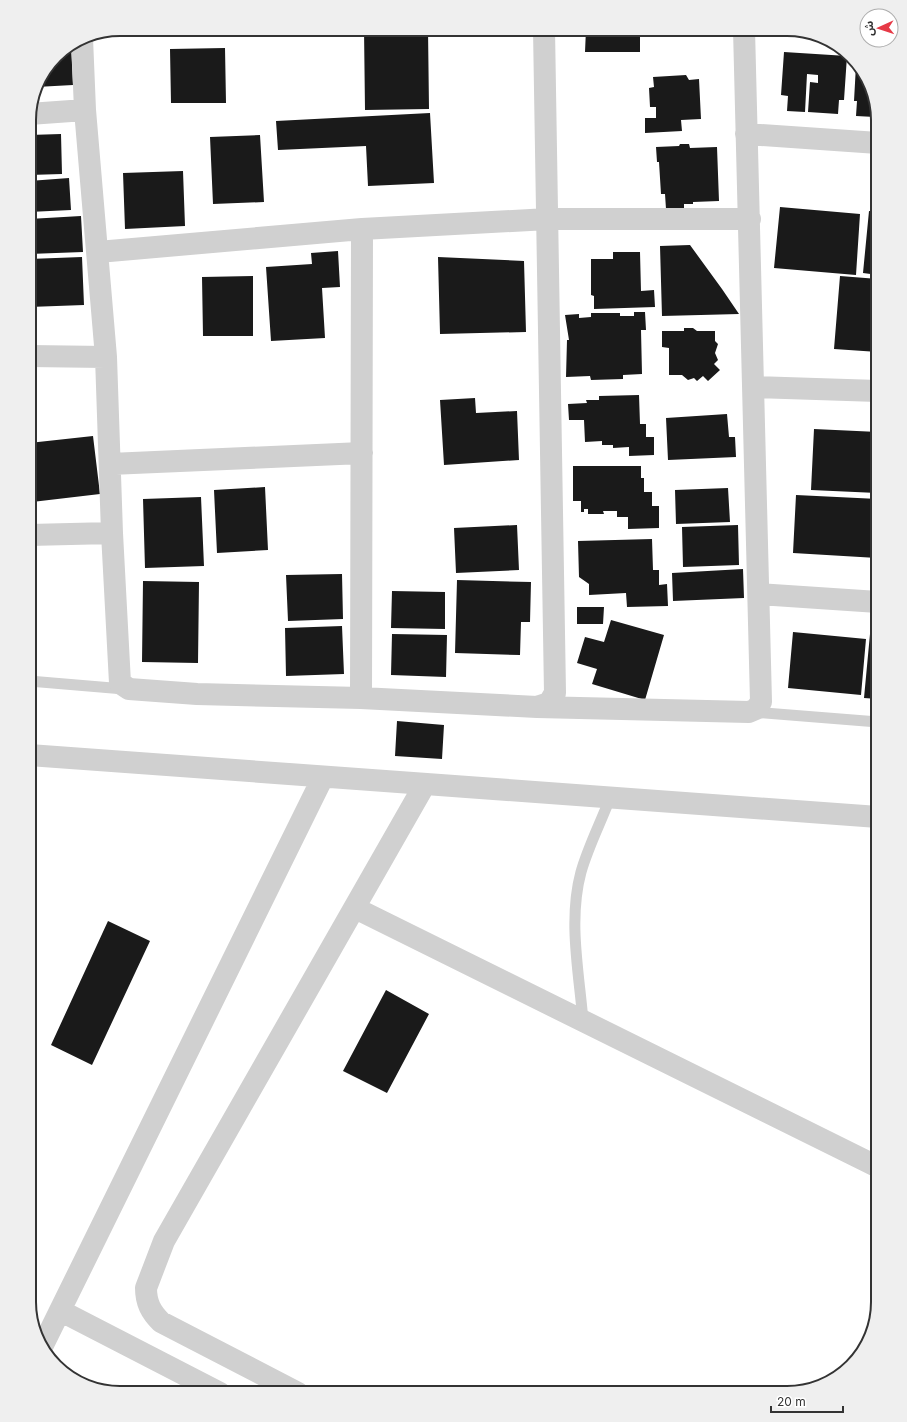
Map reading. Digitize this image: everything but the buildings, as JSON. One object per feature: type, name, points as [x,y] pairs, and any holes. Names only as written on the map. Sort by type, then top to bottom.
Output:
[{"type":"street","points":[[537,707],[549,703],[556,693],[544,36]]},
{"type":"street","points":[[82,45],[85,110],[106,357],[112,534],[118,671],[120,683],[129,689],[197,694],[361,698],[537,707],[749,712],[756,709],[761,702],[750,219],[746,134],[744,36]]},
{"type":"street","points":[[36,113],[85,110]]},
{"type":"street","points":[[746,134],[871,143]]},
{"type":"street","points":[[98,252],[362,229],[548,220],[750,219]]},
{"type":"street","points":[[361,698],[362,229]]},
{"type":"street","points":[[36,356],[106,357]]},
{"type":"street","points":[[754,387],[871,391]]},
{"type":"street","points":[[110,464],[362,453]]},
{"type":"street","points":[[36,535],[112,534]]},
{"type":"street","points":[[759,594],[871,602]]},
{"type":"street","points":[[36,756],[871,817]]},
{"type":"street","points":[[46,1340],[323,777]]},
{"type":"street","points":[[284,1386],[161,1322],[150,1310],[146,1296],[146,1288],[164,1241],[425,784]]},
{"type":"street","points":[[355,908],[871,1164]]},
{"type":"street","points":[[61,1311],[206,1386]]},
{"type":"lane","points":[[36,682],[129,689]]},
{"type":"lane","points":[[749,712],[871,721]]},
{"type":"lane","points":[[583,1021],[575,934],[576,894],[581,871],[610,798]]}]
